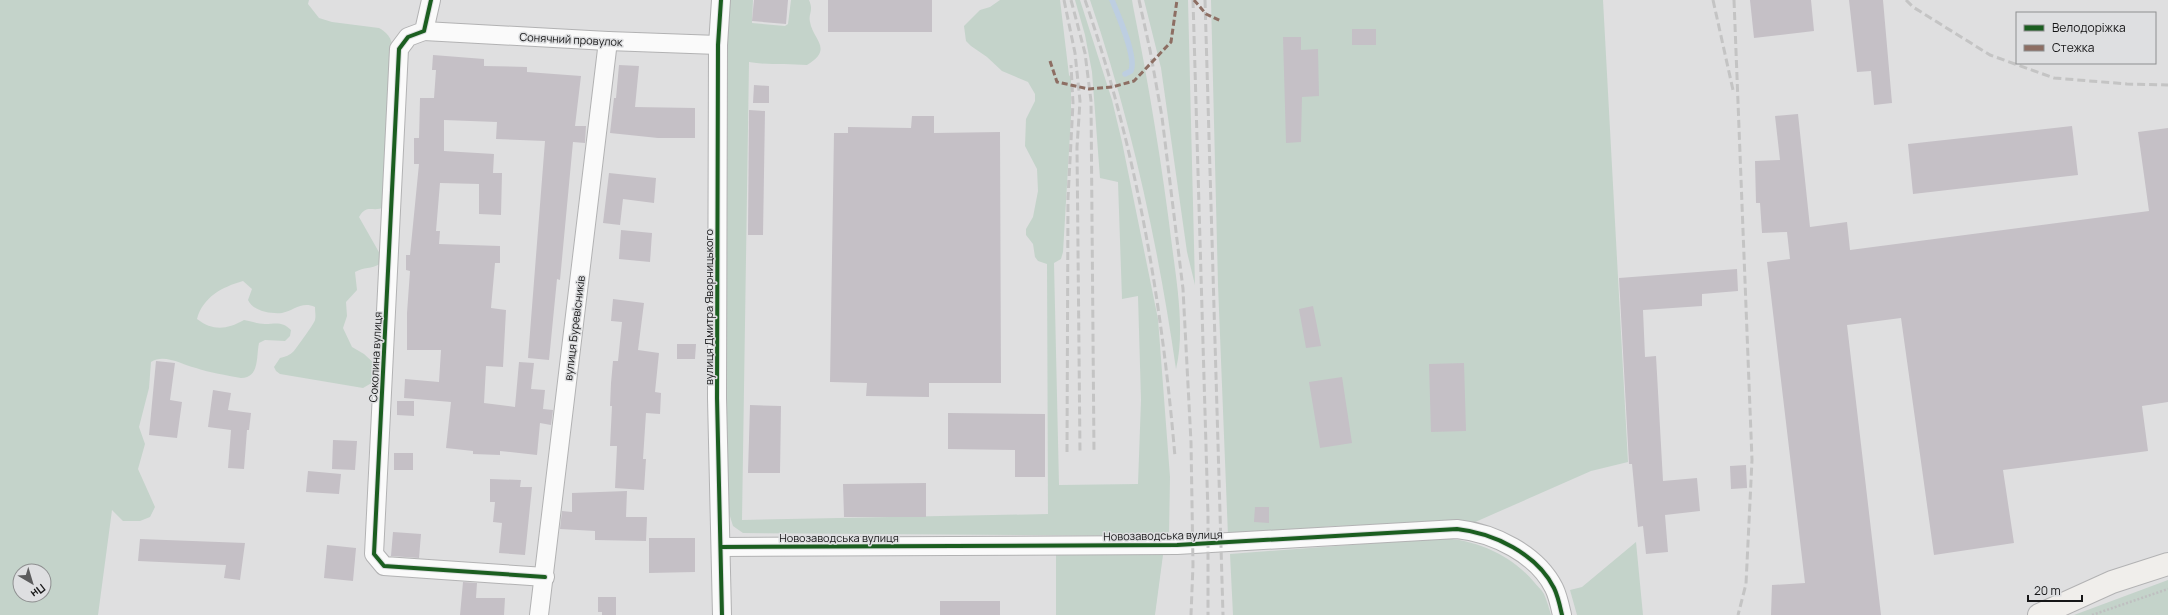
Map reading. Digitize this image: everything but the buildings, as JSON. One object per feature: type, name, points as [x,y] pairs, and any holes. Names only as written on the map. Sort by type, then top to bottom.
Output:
[{"type":"street","points":[[424,31],[431,0]]},
{"type":"street","name":"вулиця Дмитра Яворницького","points":[[721,0],[718,45],[717,398],[722,615]]},
{"type":"street","name":"Сонячний провулок","points":[[424,31],[608,41],[718,45]]},
{"type":"street","name":"Соколина вулиця","points":[[424,31],[408,37],[399,49],[374,554],[384,566],[545,578]]},
{"type":"street","name":"вулиця Буревісників","points":[[539,615],[545,578],[608,41]]},
{"type":"street","name":"Новозаводська вулиця","points":[[721,547],[1177,545],[1457,529],[1472,531],[1491,538],[1515,549],[1538,563],[1555,588],[1562,615]]},
{"type":"street","points":[[2040,615],[2112,582],[2168,564]]},
{"type":"path","points":[[2091,615],[2168,589]]},
{"type":"shaded area","points":[[0,0],[309,0],[308,4],[319,18],[332,22],[379,28],[387,34],[391,40],[394,58],[385,207],[380,209],[367,209],[359,217],[380,254],[380,264],[355,272],[357,290],[346,302],[347,316],[343,328],[352,347],[364,354],[376,365],[375,381],[363,388],[280,374],[274,367],[280,358],[291,354],[294,351],[309,331],[315,320],[315,307],[306,305],[282,313],[262,311],[250,304],[248,300],[252,289],[243,281],[228,286],[214,294],[200,311],[197,319],[203,323],[220,328],[231,326],[244,320],[262,324],[282,324],[291,330],[290,336],[285,341],[265,340],[259,343],[256,365],[251,374],[247,377],[241,378],[207,371],[168,359],[151,362],[149,388],[139,427],[145,444],[138,469],[155,507],[150,517],[140,521],[123,521],[112,510],[98,615],[0,615]]},
{"type":"shaded area","points":[[725,0],[753,0],[752,23],[785,26],[788,24],[791,0],[809,0],[811,7],[810,22],[821,49],[815,59],[807,65],[749,62],[742,520],[1048,514],[1047,264],[1038,261],[1035,257],[1033,244],[1026,235],[1026,229],[1033,217],[1038,191],[1037,169],[1025,146],[1026,119],[1035,101],[1035,94],[1028,82],[1002,71],[987,57],[971,46],[966,41],[964,26],[980,10],[990,7],[1000,0],[1060,0],[1069,75],[1071,78],[1071,117],[1063,252],[1061,259],[1054,263],[1059,485],[1138,484],[1141,400],[1138,296],[1122,299],[1118,182],[1100,178],[1092,72],[1085,35],[1075,0],[1080,0],[1112,100],[1158,319],[1170,477],[1169,536],[743,533],[733,526],[728,510],[725,376]]},
{"type":"shaded area","points":[[1090,0],[1132,0],[1155,126],[1176,276],[1180,340],[1176,369],[1161,275],[1142,183],[1105,45]]},
{"type":"shaded area","points":[[1144,0],[1188,0],[1195,285],[1187,252],[1161,68]]},
{"type":"shaded area","points":[[1211,0],[1603,0],[1628,462],[1591,471],[1473,523],[1333,526],[1228,536],[1218,285]]},
{"type":"shaded area","points":[[1442,538],[1455,539],[1480,546],[1515,564],[1525,572],[1543,592],[1551,615],[1233,615],[1230,554]]},
{"type":"shaded area","points":[[1636,542],[1643,615],[1577,615],[1570,590],[1582,587]]},
{"type":"shaded area","points":[[1056,551],[1163,555],[1155,615],[1056,615]]},
{"type":"shaded area","points":[[2168,580],[2168,615],[2074,615]]},
{"type":"waterway","points":[[1112,0],[1126,36],[1131,56],[1131,71],[1125,74]]},
{"type":"railway","points":[[1064,0],[1075,53],[1080,101],[1077,147],[1080,453]]},
{"type":"railway","points":[[1071,0],[1085,53],[1091,101],[1094,453]]},
{"type":"railway","points":[[1085,0],[1103,55],[1119,112],[1144,226],[1163,341],[1175,457]]},
{"type":"railway","points":[[1139,0],[1162,117],[1183,289],[1191,442],[1193,565],[1191,615]]},
{"type":"railway","points":[[1193,0],[1208,515],[1208,615]]},
{"type":"railway","points":[[1205,0],[1223,615]]},
{"type":"railway","points":[[1713,0],[1733,90]]},
{"type":"railway","points":[[1734,0],[1752,460],[1746,584],[1738,615]]},
{"type":"railway","points":[[1906,0],[1913,7],[1990,55],[2054,78],[2127,84],[2168,85]]},
{"type":"railway","points":[[1067,452],[1068,198],[1073,103],[1071,65]]},
{"type":"marked path","points":[[1050,61],[1057,82],[1089,89],[1112,87],[1134,81],[1171,42],[1177,0]]},
{"type":"marked path","points":[[1194,0],[1206,14],[1221,21]]},
{"type":"cycle path","points":[[431,0],[424,31],[408,37],[399,49],[374,554],[384,566],[545,577]]},
{"type":"cycle path","points":[[721,0],[718,45],[717,398],[722,615]]},
{"type":"cycle path","points":[[721,547],[1177,545],[1457,529],[1471,531],[1499,540],[1526,555],[1537,565],[1554,588],[1562,615]]}]
